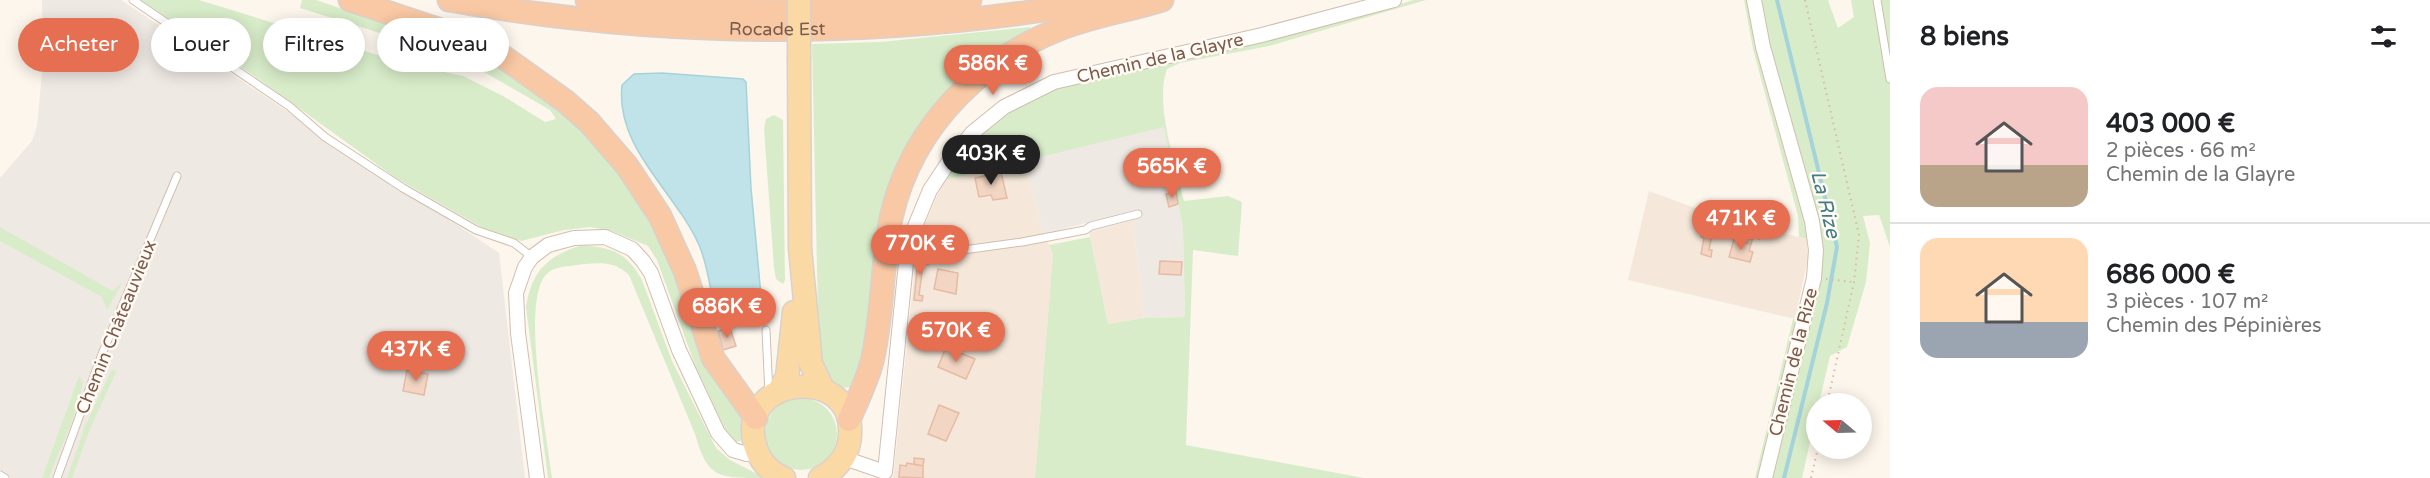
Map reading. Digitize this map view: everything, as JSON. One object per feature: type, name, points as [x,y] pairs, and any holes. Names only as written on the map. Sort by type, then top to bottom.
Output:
[{"type":"highway","points":[[350,0],[462,37],[505,58],[565,101],[589,122],[627,166],[660,216],[685,271],[713,358],[756,418]]},
{"type":"highway","name":"Rocade Est","points":[[449,0],[607,22],[771,31],[937,24],[1106,0]]},
{"type":"highway","name":"Rocade Est","points":[[587,0],[826,10],[970,0]]},
{"type":"highway","points":[[849,420],[873,360],[888,233],[895,204],[917,150],[932,125],[960,91],[980,73],[1028,42],[1090,18],[1162,0]]},
{"type":"main road","points":[[799,0],[800,248],[811,364],[823,389]]},
{"type":"main road","points":[[782,478],[766,466],[757,451],[754,440],[756,418],[787,377],[800,248]]},
{"type":"main road","points":[[774,394],[794,385],[809,385],[823,389],[839,402],[849,420],[850,433],[844,458],[821,478]]},
{"type":"street","name":"Chemin de la Glayre","points":[[844,458],[885,475],[905,258],[922,206],[946,164],[972,133],[1016,99],[1070,78],[1262,35],[1394,0]]},
{"type":"street","name":"Chemin de la Rize","points":[[1754,0],[1763,47],[1812,221],[1816,250],[1814,278],[1765,478]]},
{"type":"street","points":[[537,478],[515,310],[520,279],[532,258],[548,245],[574,238],[605,237],[632,249],[651,273],[679,350],[718,433],[733,450],[747,454],[757,451]]},
{"type":"lane","points":[[133,0],[289,106],[325,137],[403,188],[476,230],[514,243],[532,258]]},
{"type":"lane","points":[[1876,0],[1890,79]]},
{"type":"lane","name":"Chemin Châteauvieux","points":[[57,478],[102,354],[177,176]]},
{"type":"lane","points":[[905,258],[1022,242],[1084,230],[1138,214]]},
{"type":"lane","points":[[766,330],[774,394]]},
{"type":"lane","points":[[0,475],[5,478]]},
{"type":"path","points":[[1805,0],[1859,235],[1854,282],[1829,393]]},
{"type":"path","points":[[1814,278],[1854,282]]},
{"type":"path","points":[[1811,478],[1815,459]]},
{"type":"shaded area","points":[[42,0],[121,0],[151,20],[151,72],[229,72],[499,253],[525,478],[0,478],[0,178],[32,141],[37,126],[42,72],[139,72],[139,18],[42,18]]},
{"type":"shaded area","points":[[1164,126],[1183,228],[1185,317],[1144,318],[1133,220],[1089,233],[1086,223],[1044,234],[1024,160]]},
{"type":"shaded area","points":[[1024,160],[1044,234],[1053,253],[1035,478],[893,478],[915,265],[923,229],[945,180]]},
{"type":"shaded area","points":[[1649,191],[1725,219],[1807,239],[1808,258],[1795,319],[1628,280]]},
{"type":"shaded area","points":[[1133,220],[1144,318],[1108,324],[1089,233]]},
{"type":"green space","points":[[141,0],[199,0],[263,20],[263,72],[365,72],[365,51],[377,55],[377,72],[444,72],[463,76],[503,96],[545,122],[556,119],[550,110],[484,72],[508,72],[554,103],[609,157],[644,207],[745,418],[745,439],[737,442],[729,437],[695,365],[657,260],[648,246],[612,231],[590,227],[564,230],[521,241],[481,227],[396,178],[248,72],[251,72],[251,18],[168,18]]},
{"type":"green space","points":[[302,0],[316,0],[377,21],[377,32],[365,28],[365,18],[332,18],[300,8]]},
{"type":"green space","points":[[1414,0],[1426,0],[1269,46],[1180,63],[1167,69],[1164,83],[1163,99],[1168,135],[1184,201],[1228,196],[1242,202],[1238,256],[1193,250],[1186,445],[1364,478],[1035,478],[1053,253],[1049,245],[1090,237],[1108,324],[1144,318],[1185,317],[1183,228],[1164,127],[945,180],[958,160],[988,128],[1004,115],[1061,87]]},
{"type":"green space","points":[[1744,0],[1748,0],[1809,239],[1799,237],[1798,216],[1753,49]]},
{"type":"green space","points":[[1761,0],[1828,0],[1838,28],[1854,17],[1851,0],[1890,0],[1890,247],[1879,215],[1863,216],[1870,243],[1866,282],[1847,347],[1830,356],[1821,393],[1806,393],[1806,459],[1802,478],[1771,478],[1812,315],[1823,252],[1806,175],[1769,46]]},
{"type":"green space","points":[[1030,27],[1031,33],[930,113],[853,387],[840,388],[830,380],[819,359],[812,44],[880,42]]},
{"type":"green space","points":[[774,115],[783,120],[785,280],[783,284],[776,279],[774,268],[764,129],[766,119]]},
{"type":"green space","points":[[0,227],[113,291],[123,281],[107,310],[102,297],[0,241]]},
{"type":"green space","points":[[582,245],[618,253],[630,263],[642,280],[672,361],[716,448],[730,460],[765,478],[725,476],[716,473],[710,467],[700,449],[629,275],[617,267],[598,263],[563,267],[547,273],[538,293],[535,316],[536,344],[541,405],[552,478],[548,478],[526,307],[532,283],[544,266],[560,254]]},
{"type":"green space","points":[[1793,319],[1797,327],[1760,478],[1755,478]]},
{"type":"green space","points":[[111,371],[116,372],[90,429],[72,478],[67,478],[85,426]]},
{"type":"green space","points":[[79,376],[83,382],[73,419],[49,478],[42,478]]},
{"type":"green space","points":[[801,398],[821,404],[831,414],[837,434],[831,454],[821,464],[801,470],[781,464],[771,454],[765,434],[771,414],[781,404]]},
{"type":"water","points":[[662,73],[743,79],[746,82],[751,188],[763,317],[750,319],[746,308],[726,309],[714,303],[699,245],[689,225],[637,149],[628,129],[622,108],[622,85],[634,74]]},
{"type":"building","points":[[1001,172],[1007,198],[993,200],[991,195],[979,197],[975,178]]},
{"type":"building","points":[[1176,192],[1178,204],[1169,207],[1166,194]]},
{"type":"building","points":[[1706,217],[1716,220],[1714,229],[1703,226]]},
{"type":"building","points":[[1739,223],[1761,229],[1759,239],[1753,237],[1751,244],[1735,240]]},
{"type":"building","points":[[1702,233],[1712,235],[1709,250],[1712,250],[1711,257],[1701,254],[1704,238],[1701,237]]},
{"type":"building","points":[[1734,239],[1751,244],[1749,251],[1753,252],[1750,262],[1729,257]]},
{"type":"building","points":[[930,256],[932,263],[923,265],[919,295],[923,296],[922,301],[914,300],[918,259]]},
{"type":"building","points":[[1160,261],[1182,262],[1181,275],[1159,274]]},
{"type":"building","points":[[938,269],[958,273],[956,294],[934,289]]},
{"type":"building","points":[[730,328],[736,346],[723,350],[718,331]]},
{"type":"building","points":[[946,347],[975,359],[966,379],[938,367]]},
{"type":"building","points":[[407,370],[428,374],[424,395],[403,391]]},
{"type":"building","points":[[939,405],[959,413],[946,441],[928,434]]},
{"type":"building","points":[[914,458],[924,459],[923,466],[914,464]]},
{"type":"building","points":[[907,463],[923,466],[923,478],[899,477],[900,465],[906,466]]},
{"type":"waterway","name":"La Rize","points":[[1777,0],[1837,247],[1827,303],[1784,478]]}]
